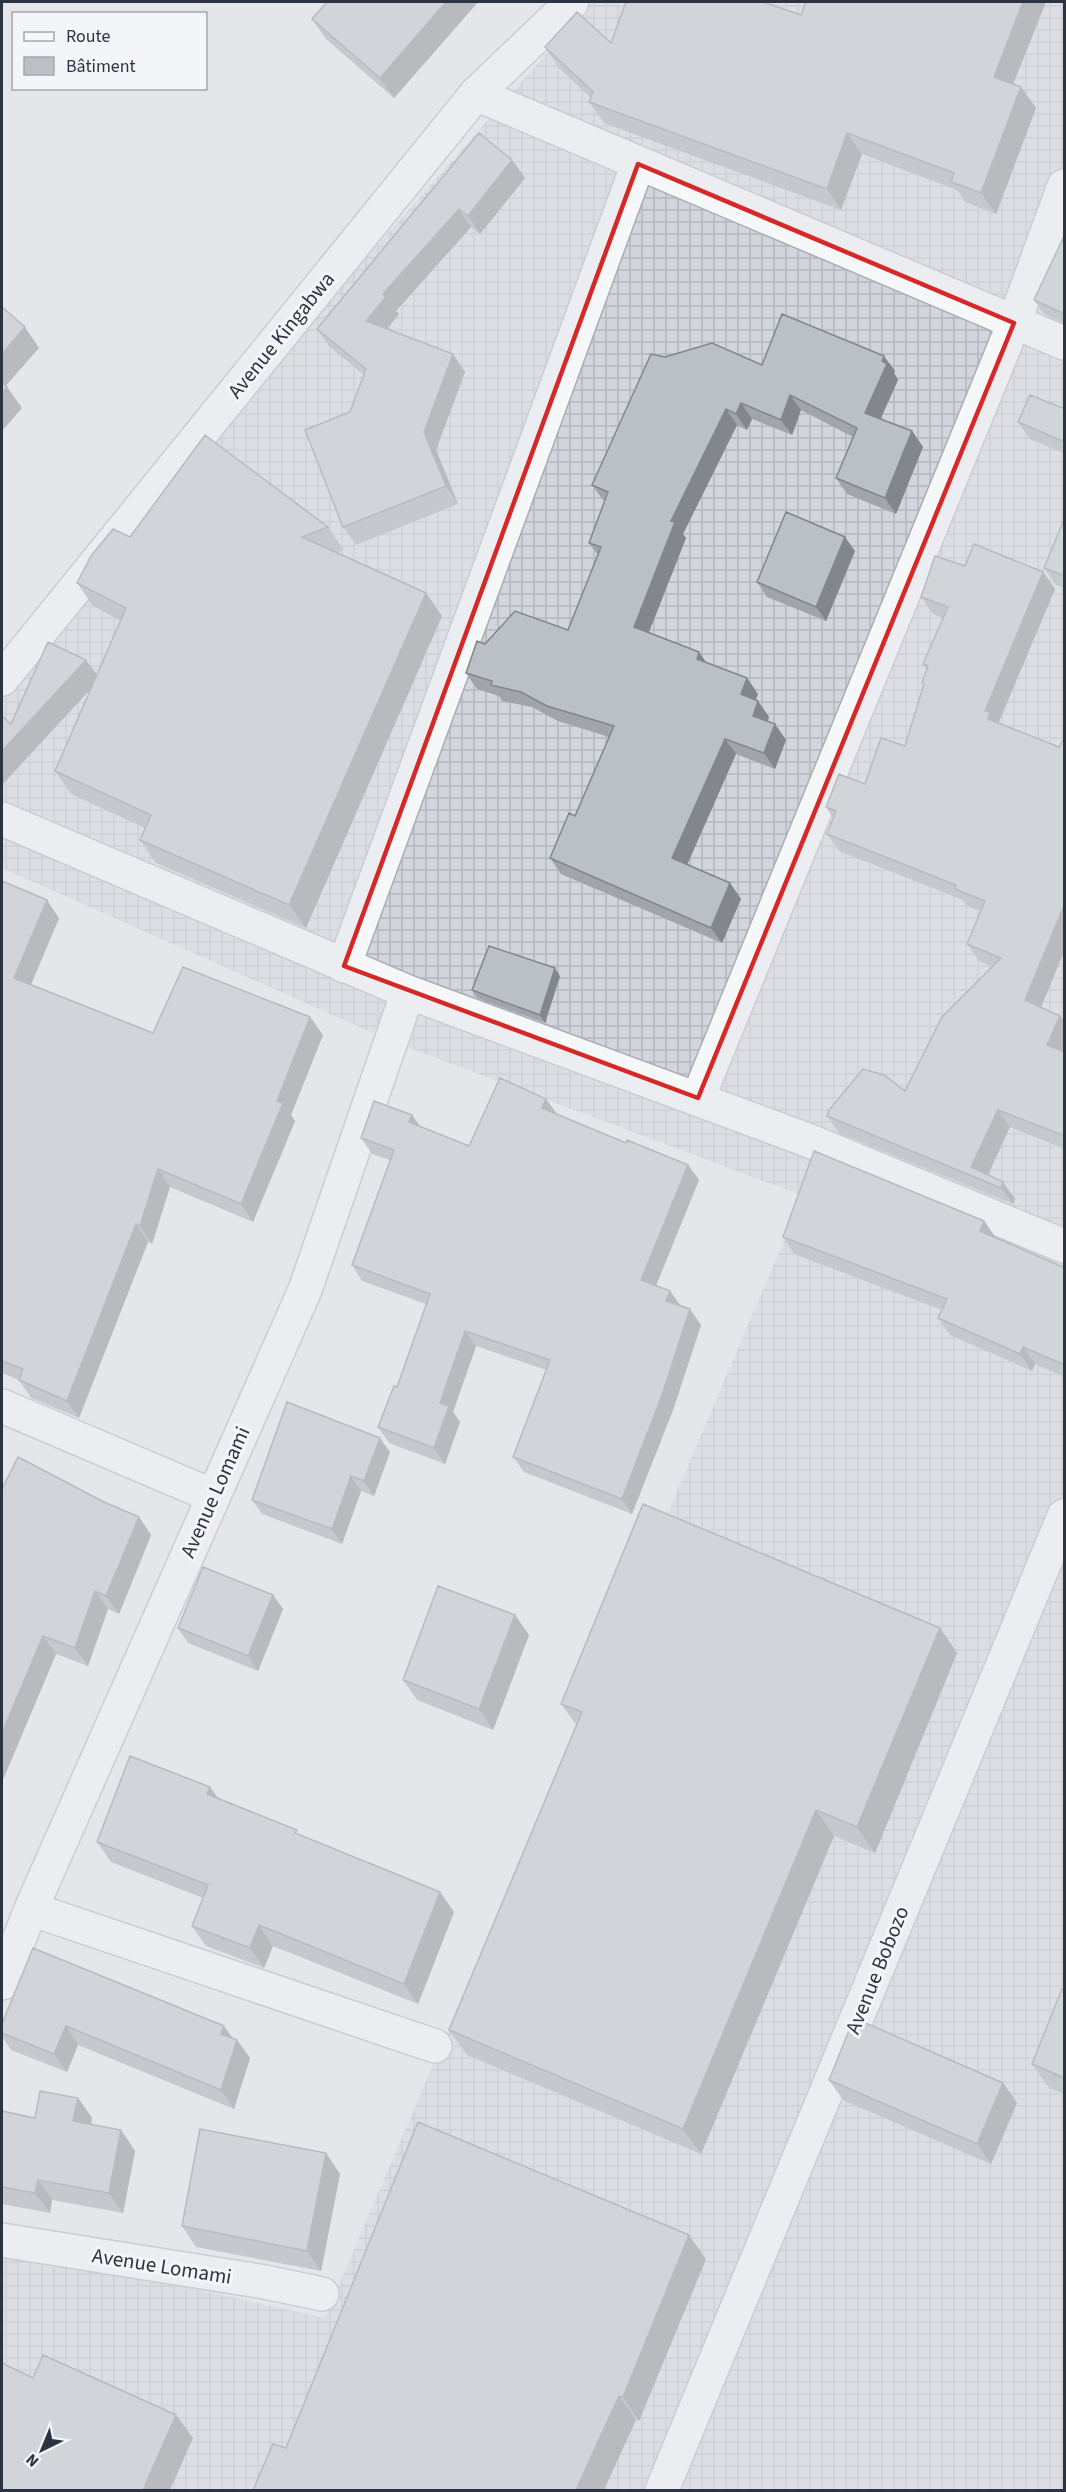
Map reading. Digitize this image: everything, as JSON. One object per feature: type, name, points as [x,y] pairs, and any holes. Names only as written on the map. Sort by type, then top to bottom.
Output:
[{"type":"street","name":"Avenue Kingabwa","points":[[2,679],[476,94],[572,2]]},
{"type":"street","points":[[476,94],[1065,343]]},
{"type":"street","points":[[344,966],[638,164]]},
{"type":"street","points":[[698,1098],[1014,323],[1065,186]]},
{"type":"street","points":[[2,819],[408,992],[698,1098],[1065,1246]]},
{"type":"street","name":"Avenue Lomami","points":[[2,1983],[32,1909],[305,1290],[408,992]]},
{"type":"street","points":[[2,1406],[213,1496]]},
{"type":"street","name":"Avenue Bobozo","points":[[662,2490],[1065,1516]]},
{"type":"street","points":[[32,1909],[435,2046]]},
{"type":"street","name":"Avenue Lomami","points":[[2,2240],[265,2282],[322,2294]]},
{"type":"highlighted area","points":[[638,164],[1014,323],[698,1098],[344,966]]},
{"type":"shaded area","points":[[592,2],[1064,2],[1064,2490],[2,2490],[2,2246],[325,2318],[803,1196],[391,1041],[2,868],[2,671]]},
{"type":"building","points":[[327,2],[446,2],[380,78],[312,19]]},
{"type":"building","points":[[626,2],[763,2],[801,15],[806,2],[1023,2],[994,77],[1021,87],[981,193],[951,182],[954,173],[847,133],[827,189],[589,102],[593,92],[545,47],[577,12],[611,43]]},
{"type":"building","points":[[479,133],[512,160],[468,216],[459,209],[383,294],[386,297],[366,321],[453,354],[424,432],[446,486],[343,527],[305,430],[350,412],[366,369],[317,329]]},
{"type":"building","points":[[1065,234],[1065,314],[1034,300]]},
{"type":"building","points":[[2,307],[25,327],[2,354]]},
{"type":"building","points":[[782,314],[884,356],[882,361],[887,364],[865,413],[912,431],[885,498],[836,478],[857,428],[790,395],[781,420],[741,403],[736,414],[726,409],[671,521],[675,522],[634,627],[699,652],[697,659],[747,678],[741,694],[758,701],[753,716],[775,724],[764,753],[725,739],[672,858],[730,883],[711,928],[550,858],[569,813],[575,816],[614,726],[547,706],[521,692],[491,685],[492,681],[466,673],[477,641],[485,644],[515,611],[568,630],[601,547],[589,543],[608,492],[592,485],[651,354],[665,357],[712,343],[762,365]]},
{"type":"building","points":[[2,382],[7,387],[2,394]]},
{"type":"building","points":[[1030,395],[1065,409],[1065,442],[1018,422]]},
{"type":"building","points":[[205,435],[328,527],[302,537],[426,593],[289,905],[140,840],[151,815],[55,771],[126,608],[77,583],[91,556],[113,529],[130,537]]},
{"type":"building","points":[[786,512],[845,537],[816,607],[757,582]]},
{"type":"building","points":[[1065,517],[1065,576],[1044,568]]},
{"type":"building","points":[[974,544],[1043,572],[985,711],[990,712],[988,719],[1059,747],[1065,736],[1065,903],[1025,1000],[1060,1016],[1047,1045],[1065,1052],[1065,1136],[998,1110],[971,1167],[1003,1182],[1001,1188],[827,1116],[829,1110],[863,1069],[884,1075],[905,1091],[942,1017],[1001,958],[967,944],[985,901],[955,889],[956,885],[827,834],[836,811],[826,807],[839,774],[865,784],[881,738],[905,746],[928,666],[923,664],[948,607],[921,597],[935,556],[965,566]]},
{"type":"building","points":[[48,642],[86,660],[2,751],[2,716],[11,724]]},
{"type":"building","points":[[2,881],[47,900],[14,978],[153,1033],[183,967],[310,1017],[277,1101],[283,1103],[241,1204],[158,1169],[140,1226],[136,1224],[67,1401],[19,1380],[23,1369],[2,1361]]},
{"type":"building","points":[[489,946],[555,968],[540,1015],[472,990]]},
{"type":"building","points":[[500,1078],[546,1099],[542,1108],[626,1143],[627,1140],[688,1165],[641,1280],[670,1291],[666,1301],[690,1309],[662,1395],[622,1499],[513,1457],[550,1360],[465,1331],[440,1403],[449,1406],[434,1448],[378,1427],[394,1386],[397,1387],[430,1294],[352,1265],[394,1150],[361,1138],[374,1101],[412,1115],[409,1122],[469,1146]]},
{"type":"building","points":[[814,1151],[984,1221],[980,1231],[1065,1268],[1065,1365],[1023,1347],[1020,1354],[938,1318],[947,1299],[783,1237]]},
{"type":"building","points":[[287,1402],[380,1438],[364,1481],[351,1476],[332,1529],[252,1500]]},
{"type":"building","points":[[18,1457],[104,1502],[139,1517],[106,1596],[95,1591],[75,1648],[43,1636],[2,1733],[2,1489]]},
{"type":"building","points":[[643,1504],[940,1628],[857,1827],[816,1810],[683,2129],[449,2030],[582,1712],[561,1704]]},
{"type":"building","points":[[203,1567],[273,1595],[248,1656],[178,1628]]},
{"type":"building","points":[[438,1586],[515,1615],[479,1709],[403,1680]]},
{"type":"building","points":[[130,1756],[210,1787],[207,1794],[297,1830],[295,1833],[440,1892],[404,1984],[259,1925],[250,1948],[192,1926],[208,1885],[97,1842]]},
{"type":"building","points":[[33,1948],[224,2026],[221,2034],[237,2040],[221,2090],[66,2026],[54,2054],[2,2033],[2,2024]]},
{"type":"building","points":[[1062,1989],[1065,1990],[1065,2078],[1032,2064]]},
{"type":"building","points":[[854,2018],[1003,2083],[977,2144],[829,2080]]},
{"type":"building","points":[[40,2091],[78,2098],[73,2121],[121,2130],[109,2193],[38,2180],[35,2193],[2,2187],[2,2111],[35,2118]]},
{"type":"building","points":[[418,2122],[689,2235],[623,2397],[619,2396],[576,2490],[253,2490],[273,2444],[286,2448]]},
{"type":"building","points":[[200,2129],[326,2153],[307,2251],[182,2226]]},
{"type":"building","points":[[43,2355],[176,2415],[143,2490],[2,2490],[2,2363],[33,2378]]}]
